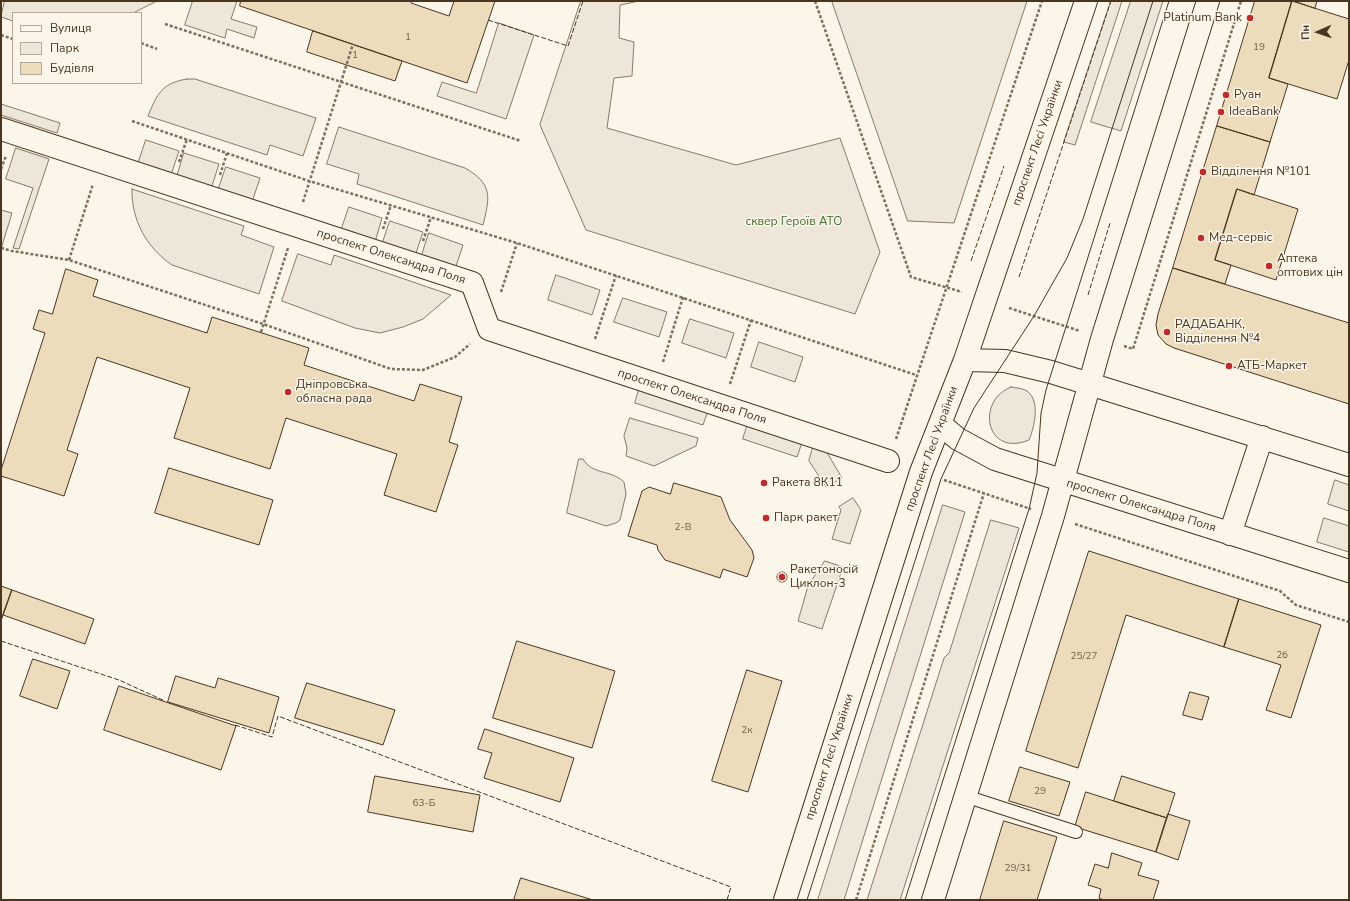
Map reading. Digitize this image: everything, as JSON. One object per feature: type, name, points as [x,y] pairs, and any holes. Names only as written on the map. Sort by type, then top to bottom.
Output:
[{"type":"main road","name":"проспект Лесі Українки","points":[[785,900],[921,472],[965,360],[1086,1]]},
{"type":"main road","points":[[933,900],[1053,516],[1102,339],[1208,1]]},
{"type":"main road","name":"проспект Олександра Поля","points":[[1,130],[472,283],[489,329],[888,461]]},
{"type":"main road","points":[[965,360],[1005,360],[1089,383],[1349,465]]},
{"type":"main road","name":"проспект Олександра Поля","points":[[940,424],[958,438],[995,459],[1349,571]]},
{"type":"main road","points":[[1230,534],[1262,437]]},
{"type":"lane","points":[[965,796],[1076,832]]},
{"type":"path","points":[[815,1],[912,277],[1133,349],[1241,1]]},
{"type":"path","points":[[888,461],[1042,1]]},
{"type":"path","points":[[165,24],[521,141]]},
{"type":"path","points":[[1,35],[12,38]]},
{"type":"path","points":[[142,43],[157,49]]},
{"type":"path","points":[[260,332],[353,44]]},
{"type":"path","points":[[132,121],[309,181],[517,243],[616,275],[916,375]]},
{"type":"path","points":[[69,260],[100,163]]},
{"type":"path","points":[[501,293],[517,243]]},
{"type":"path","points":[[1,248],[69,260],[263,324],[391,369],[423,370],[455,357],[489,329]]},
{"type":"path","points":[[587,362],[616,275]]},
{"type":"path","points":[[655,384],[683,297]]},
{"type":"path","points":[[722,407],[751,320]]},
{"type":"path","points":[[921,472],[984,494],[1280,590],[1296,605],[1349,622]]},
{"type":"path","points":[[856,900],[984,494]]},
{"type":"green space","points":[[5,1],[157,1],[135,12],[12,12],[12,21],[1,17]]},
{"type":"green space","points":[[193,1],[237,1],[231,19],[257,27],[254,38],[227,29],[225,38],[185,25]]},
{"type":"green space","name":"сквер Героїв АТО","points":[[581,1],[639,1],[620,5],[619,38],[634,42],[632,76],[614,78],[607,128],[736,165],[840,138],[880,252],[855,314],[586,230],[540,125]]},
{"type":"green space","points":[[832,1],[1027,1],[954,223],[908,221]]},
{"type":"green space","points":[[1111,1],[1122,1],[1075,145],[1064,142]]},
{"type":"green space","points":[[1131,1],[1163,1],[1121,131],[1091,122]]},
{"type":"green space","points":[[499,23],[534,35],[506,119],[437,96],[442,82],[476,93]]},
{"type":"green space","points":[[187,79],[195,79],[316,118],[303,156],[270,145],[267,155],[148,116],[154,102],[166,87],[172,83]]},
{"type":"green space","points":[[1,104],[60,123],[57,133],[1,115]]},
{"type":"green space","points":[[339,127],[465,168],[474,174],[481,180],[487,192],[488,199],[483,225],[357,184],[359,174],[327,164]]},
{"type":"green space","points":[[146,140],[179,151],[171,175],[138,164]]},
{"type":"green space","points":[[16,148],[49,159],[19,249],[13,248],[33,188],[6,179]]},
{"type":"green space","points":[[184,153],[219,164],[211,189],[177,177]]},
{"type":"green space","points":[[226,167],[260,178],[252,202],[218,191]]},
{"type":"green space","points":[[132,189],[244,226],[241,235],[274,247],[259,294],[172,265],[163,258],[148,242],[142,232],[134,212]]},
{"type":"green space","points":[[349,207],[382,218],[375,242],[341,231]]},
{"type":"green space","points":[[390,221],[423,232],[415,256],[382,245]]},
{"type":"green space","points":[[429,233],[463,245],[455,269],[421,258]]},
{"type":"green space","points":[[298,254],[331,265],[334,255],[451,295],[423,319],[403,327],[380,333],[355,328],[282,301]]},
{"type":"green space","points":[[556,275],[600,290],[592,315],[548,300]]},
{"type":"green space","points":[[623,298],[667,312],[659,337],[614,322]]},
{"type":"green space","points":[[690,319],[734,333],[726,358],[682,343]]},
{"type":"green space","points":[[759,342],[803,357],[795,382],[751,367]]},
{"type":"green space","points":[[640,386],[709,408],[703,425],[635,403]]},
{"type":"green space","points":[[1011,387],[1027,391],[1034,401],[1035,408],[1033,429],[1029,440],[1014,443],[1003,441],[995,435],[990,426],[990,415],[993,404],[1000,394]]},
{"type":"green space","points":[[630,418],[698,438],[696,446],[654,466],[626,456],[627,448],[624,436]]},
{"type":"green space","points":[[749,420],[804,437],[797,457],[743,439]]},
{"type":"green space","points":[[814,444],[822,444],[842,478],[826,487],[809,461]]},
{"type":"green space","points":[[579,459],[583,459],[591,468],[613,475],[624,482],[626,494],[620,520],[616,523],[606,526],[567,513]]},
{"type":"green space","points":[[1335,480],[1349,485],[1349,511],[1328,504]]},
{"type":"green space","points":[[853,498],[861,510],[850,544],[832,539],[841,510],[839,507]]},
{"type":"green space","points":[[943,505],[965,512],[844,900],[818,900]]},
{"type":"green space","points":[[1324,518],[1349,526],[1349,552],[1317,542]]},
{"type":"green space","points":[[991,520],[1019,528],[900,900],[867,900],[944,658],[949,653]]},
{"type":"green space","points":[[825,561],[843,567],[822,629],[798,621],[808,586]]},
{"type":"shaded area","points":[[1,210],[12,213],[1,249]]},
{"type":"building","points":[[241,1],[412,1],[411,3],[449,16],[454,1],[495,1],[467,83],[240,6]]},
{"type":"building","points":[[1255,1],[1292,1],[1269,78],[1288,84],[1270,142],[1217,126]]},
{"type":"building","points":[[1292,1],[1349,19],[1349,60],[1337,99],[1269,78]]},
{"type":"building","points":[[1294,1],[1317,1],[1315,8]]},
{"type":"building","points":[[313,31],[402,61],[395,81],[307,52]]},
{"type":"building","points":[[1217,126],[1270,142],[1254,195],[1237,189],[1215,260],[1231,265],[1225,284],[1173,268]]},
{"type":"building","points":[[1237,189],[1298,209],[1276,280],[1215,260]]},
{"type":"building","points":[[1173,268],[1349,323],[1349,404],[1174,348],[1166,344],[1158,335],[1156,325],[1158,314]]},
{"type":"building","name":"Дніпровська обласна рада","points":[[66,269],[98,280],[93,296],[207,333],[212,317],[309,348],[304,365],[414,401],[420,384],[462,397],[449,442],[458,445],[436,512],[384,495],[397,454],[286,418],[270,469],[174,438],[190,388],[97,357],[67,450],[78,454],[64,496],[1,476],[1,470],[45,333],[33,329],[39,310],[52,314]]},
{"type":"building","points":[[169,468],[273,500],[259,545],[155,513]]},
{"type":"building","points":[[674,483],[721,497],[730,520],[752,550],[754,558],[747,577],[723,569],[720,578],[665,560],[658,550],[657,545],[628,536],[642,491],[649,487],[670,494]]},
{"type":"building","points":[[1089,551],[1239,599],[1224,647],[1126,615],[1078,768],[1026,751]]},
{"type":"building","name":"Ракетоносій Циклон-3","points":[[780,572],[784,572],[786,573],[786,581],[780,582],[777,579],[777,575]]},
{"type":"building","points":[[1,586],[12,590],[1,621]]},
{"type":"building","points":[[12,590],[94,619],[85,644],[3,615]]},
{"type":"building","points":[[1239,599],[1321,625],[1291,718],[1266,710],[1281,665],[1224,647]]},
{"type":"building","points":[[517,641],[615,671],[592,748],[493,718]]},
{"type":"building","points":[[33,659],[70,671],[57,709],[20,696]]},
{"type":"building","points":[[747,670],[782,681],[748,792],[712,781]]},
{"type":"building","points":[[176,676],[215,688],[218,678],[279,697],[269,733],[168,702]]},
{"type":"building","points":[[307,683],[395,710],[383,745],[295,718]]},
{"type":"building","points":[[119,686],[236,726],[221,770],[104,730]]},
{"type":"building","points":[[1190,692],[1209,697],[1202,720],[1183,715]]},
{"type":"building","points":[[485,729],[574,758],[560,802],[484,778],[492,753],[478,749]]},
{"type":"building","points":[[1020,767],[1070,782],[1059,816],[1009,801]]},
{"type":"building","points":[[375,776],[480,795],[473,832],[368,812]]},
{"type":"building","points":[[1122,776],[1175,793],[1167,818],[1114,801]]},
{"type":"building","points":[[1086,792],[1167,818],[1156,852],[1075,827]]},
{"type":"building","points":[[1168,814],[1190,821],[1178,860],[1156,852]]},
{"type":"building","points":[[1004,821],[1057,837],[1037,900],[980,900]]},
{"type":"building","points":[[1112,853],[1142,863],[1138,875],[1159,881],[1153,900],[1104,900],[1099,898],[1101,889],[1088,885],[1095,864],[1108,868]]},
{"type":"building","points":[[521,878],[593,900],[514,900]]},
{"type":"tram line","points":[[807,900],[941,479],[974,408],[1034,316],[1067,258],[1083,219],[1153,1]]},
{"type":"tram line","points":[[905,900],[1029,509],[1037,473],[1041,413],[1046,390],[1169,1]]},
{"type":"fence","points":[[488,20],[568,46],[583,1]]},
{"type":"fence","points":[[1019,277],[1111,1]]},
{"type":"fence","points":[[971,261],[1004,166]]},
{"type":"fence","points":[[1088,295],[1110,223]]},
{"type":"fence","points":[[1,641],[119,680],[165,701]]},
{"type":"fence","points":[[235,725],[272,737],[278,716],[731,887],[727,900]]},
{"type":"place","name":"Platinum Bank","points":[[1250,18]]},
{"type":"place","name":"Руан","points":[[1226,95]]},
{"type":"place","name":"IdeaBank","points":[[1221,112]]},
{"type":"place","name":"Відділення №101","points":[[1203,172]]},
{"type":"place","name":"Мед-сервіс","points":[[1201,238]]},
{"type":"place","name":"Аптека оптових цін","points":[[1269,266]]},
{"type":"place","name":"РАДАБАНК, Відділення №4","points":[[1167,332]]},
{"type":"place","name":"АТБ-Маркет","points":[[1229,366]]},
{"type":"place","name":"Дніпровська обласна рада","points":[[288,392]]},
{"type":"place","name":"Ракета 8К11","points":[[764,483]]},
{"type":"place","name":"Парк ракет","points":[[766,518]]},
{"type":"place","name":"Ракетоносій Циклон-3","points":[[782,577]]}]
